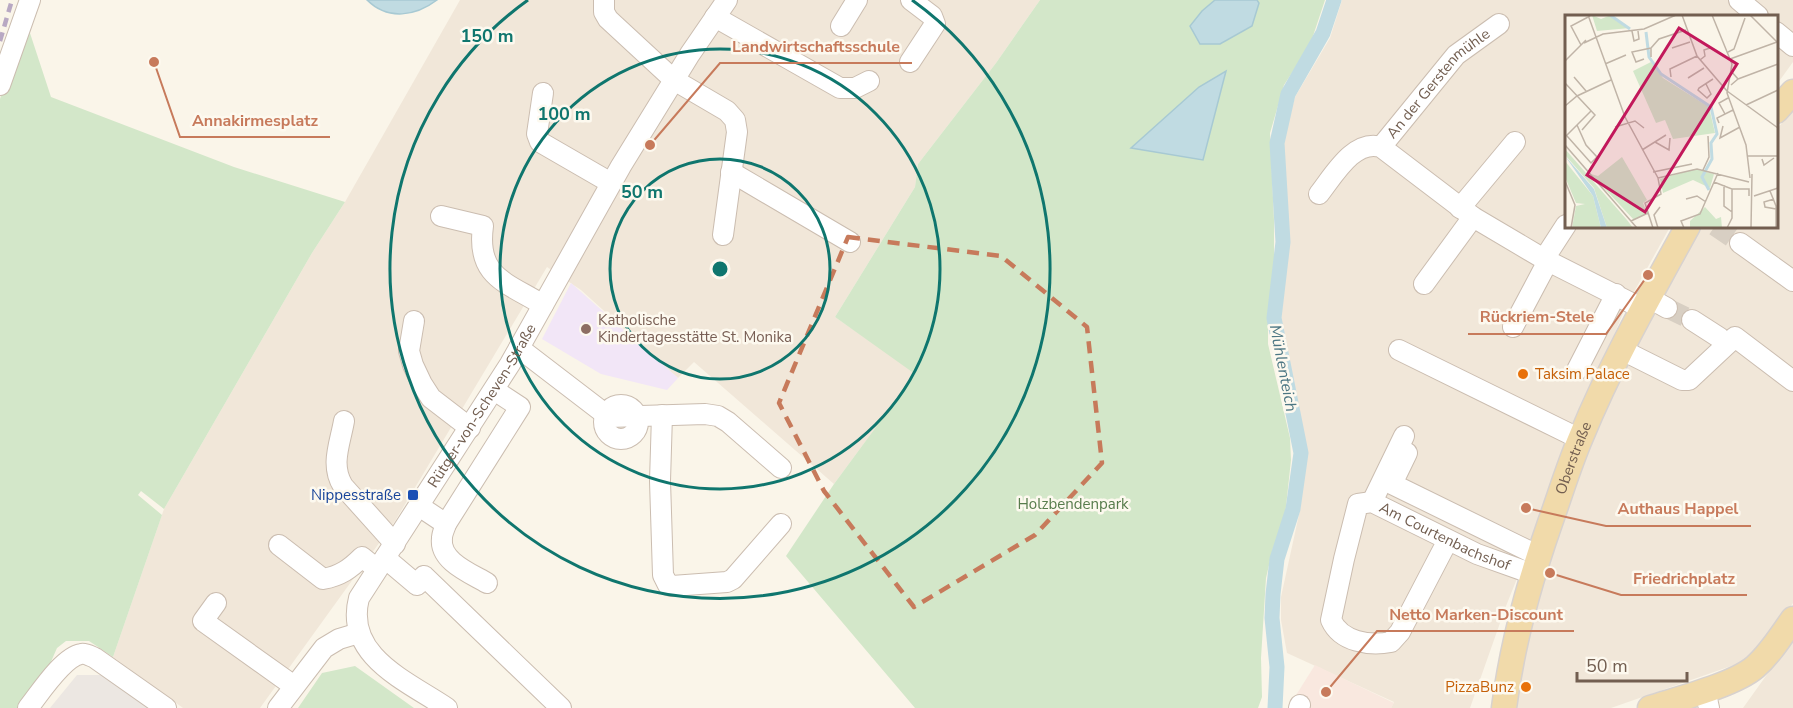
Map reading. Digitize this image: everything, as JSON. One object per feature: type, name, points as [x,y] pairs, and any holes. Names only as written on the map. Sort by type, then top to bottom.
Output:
[{"type":"main road","points":[[1778,109],[1793,92]]},
{"type":"main road","name":"Oberstraße","points":[[1504,708],[1521,616],[1536,565],[1580,439],[1622,350],[1653,305],[1687,228]]},
{"type":"main road","points":[[1650,708],[1707,699],[1753,669],[1768,655],[1793,620]]},
{"type":"street","points":[[0,85],[30,0]]},
{"type":"street","points":[[604,0],[604,12],[608,19],[674,80],[727,111],[735,120],[737,132],[723,235]]},
{"type":"street","name":"Rütger-von-Scheven-Straße","points":[[359,633],[357,617],[359,598],[494,390],[611,183],[674,80],[727,0]]},
{"type":"street","points":[[841,26],[857,0]]},
{"type":"street","points":[[910,62],[935,24],[932,16],[911,0]]},
{"type":"street","points":[[1739,0],[1757,15]]},
{"type":"street","points":[[715,17],[840,88],[855,88],[869,81]]},
{"type":"street","name":"An der Gerstenmühle","points":[[1381,147],[1456,55],[1499,24]]},
{"type":"street","points":[[1778,34],[1793,46]]},
{"type":"street","points":[[543,93],[537,134],[540,142],[611,183]]},
{"type":"street","points":[[1424,284],[1467,212],[1515,142]]},
{"type":"street","name":"An der Gerstenmühle","points":[[1318,194],[1355,151],[1364,146],[1381,147],[1467,212],[1546,260],[1616,294],[1653,305]]},
{"type":"street","points":[[731,172],[850,242]]},
{"type":"street","points":[[441,216],[483,226],[482,247],[489,269],[496,276],[543,304]]},
{"type":"street","points":[[1513,327],[1565,227]]},
{"type":"street","points":[[1740,243],[1793,281]]},
{"type":"street","points":[[1577,370],[1616,294]]},
{"type":"street","points":[[1692,320],[1720,338]]},
{"type":"street","points":[[414,321],[409,351],[422,384],[431,398],[470,428]]},
{"type":"street","points":[[1622,350],[1682,380],[1689,380],[1735,337],[1793,381]]},
{"type":"street","points":[[519,348],[605,414]]},
{"type":"street","points":[[1399,350],[1580,439]]},
{"type":"street","points":[[487,583],[456,565],[445,553],[441,538],[446,524],[520,407],[494,390]]},
{"type":"street","points":[[622,404],[628,406],[637,416],[638,423],[632,435],[620,439],[608,434],[604,424],[605,414],[609,409],[622,404]]},
{"type":"street","points":[[637,416],[705,414],[718,416],[729,422],[781,468]]},
{"type":"street","points":[[662,415],[663,576],[668,585],[727,582],[733,579],[781,524]]},
{"type":"street","points":[[344,421],[335,468],[343,486],[386,557],[417,585],[424,576],[561,708]]},
{"type":"street","points":[[1448,540],[1400,632],[1391,642],[1365,643],[1349,639],[1335,629],[1331,620],[1344,559],[1365,503],[1406,444],[1392,484],[1536,565]]},
{"type":"street","name":"Am Courtenbachshof","points":[[1365,503],[1477,554],[1536,565]]},
{"type":"street","points":[[419,506],[446,524]]},
{"type":"street","points":[[279,545],[323,579],[335,577],[348,570],[362,557],[386,557]]},
{"type":"street","points":[[216,603],[203,621],[294,686]]},
{"type":"street","points":[[278,708],[324,648],[339,639],[359,633],[364,645],[375,658],[447,708]]},
{"type":"street","points":[[28,708],[63,665],[72,658],[87,654],[95,657],[166,708]]},
{"type":"highlighted area","points":[[848,237],[1001,256],[1087,327],[1102,463],[1035,535],[914,607],[824,491],[779,403]]},
{"type":"shaded area","points":[[460,0],[1040,0],[996,63],[918,164],[915,187],[835,317],[916,373],[834,484],[694,362],[678,378],[581,290],[547,267],[395,521],[260,708],[183,708],[113,657],[164,509],[312,253],[345,202]]},
{"type":"shaded area","points":[[1342,0],[1793,0],[1793,62],[1778,83],[1778,15],[1565,15],[1565,228],[1669,228],[1625,308],[1506,606],[1470,708],[1391,708],[1394,702],[1287,653],[1281,620],[1281,597],[1300,510],[1307,453],[1281,319],[1289,242],[1282,144],[1295,97],[1330,38]]},
{"type":"shaded area","points":[[1793,110],[1793,603],[1761,647],[1748,658],[1734,665],[1611,708],[1516,708],[1517,679],[1532,612],[1607,399],[1699,228],[1778,228],[1778,128]]},
{"type":"shaded area","name":"Katholische Kindertagesstätte St. Monika","points":[[571,283],[678,378],[667,390],[601,374],[542,339]]},
{"type":"shaded area","points":[[1793,639],[1793,708],[1743,708],[1778,659]]},
{"type":"shaded area","points":[[1315,665],[1394,703],[1391,708],[1288,708]]},
{"type":"shaded area","points":[[77,675],[114,675],[157,708],[50,708]]},
{"type":"green space","name":"Holzbendenpark","points":[[1040,0],[1325,0],[1310,45],[1284,85],[1270,133],[1274,275],[1268,317],[1268,344],[1290,438],[1291,460],[1285,516],[1281,532],[1273,548],[1266,578],[1261,658],[1262,697],[1258,708],[915,708],[786,556],[834,484],[915,374],[835,317],[915,187],[918,164],[996,63]]},
{"type":"green space","points":[[28,27],[51,97],[234,167],[345,202],[312,253],[164,509],[141,491],[138,495],[162,515],[113,657],[89,641],[66,641],[57,648],[46,673],[18,708],[0,708],[0,99],[21,29]]},
{"type":"green space","points":[[355,666],[414,708],[298,708],[322,673]]},
{"type":"water","points":[[367,0],[437,0],[420,10],[402,14],[384,11]]},
{"type":"water","points":[[1215,0],[1257,0],[1259,3],[1252,26],[1220,44],[1200,44],[1190,26]]},
{"type":"water","points":[[1226,71],[1203,160],[1131,148],[1199,87]]},
{"type":"waterway","name":"Mühlenteich","points":[[1275,708],[1277,667],[1272,618],[1273,594],[1277,559],[1293,509],[1301,453],[1274,318],[1283,242],[1277,143],[1288,94],[1323,33],[1334,0]]},
{"type":"tunnel","points":[[1718,228],[1740,243]]},
{"type":"tunnel","points":[[1667,308],[1692,320]]},
{"type":"railway","points":[[0,41],[12,0]]},
{"type":"place","name":"Annakirmesplatz","points":[[154,62]]},
{"type":"place","name":"Landwirtschaftsschule","points":[[650,145]]},
{"type":"place","name":"Rückriem-Stele","points":[[1648,275]]},
{"type":"place","name":"Katholische Kindertagesstätte St. Monika","points":[[586,329]]},
{"type":"place","name":"Taksim Palace","points":[[1523,374]]},
{"type":"place","name":"Nippesstraße","points":[[413,495]]},
{"type":"place","name":"Authaus Happel","points":[[1526,508]]},
{"type":"place","name":"Friedrichplatz","points":[[1550,573]]},
{"type":"place","name":"PizzaBunz","points":[[1526,687]]},
{"type":"place","name":"Netto Marken-Discount","points":[[1326,692]]}]
